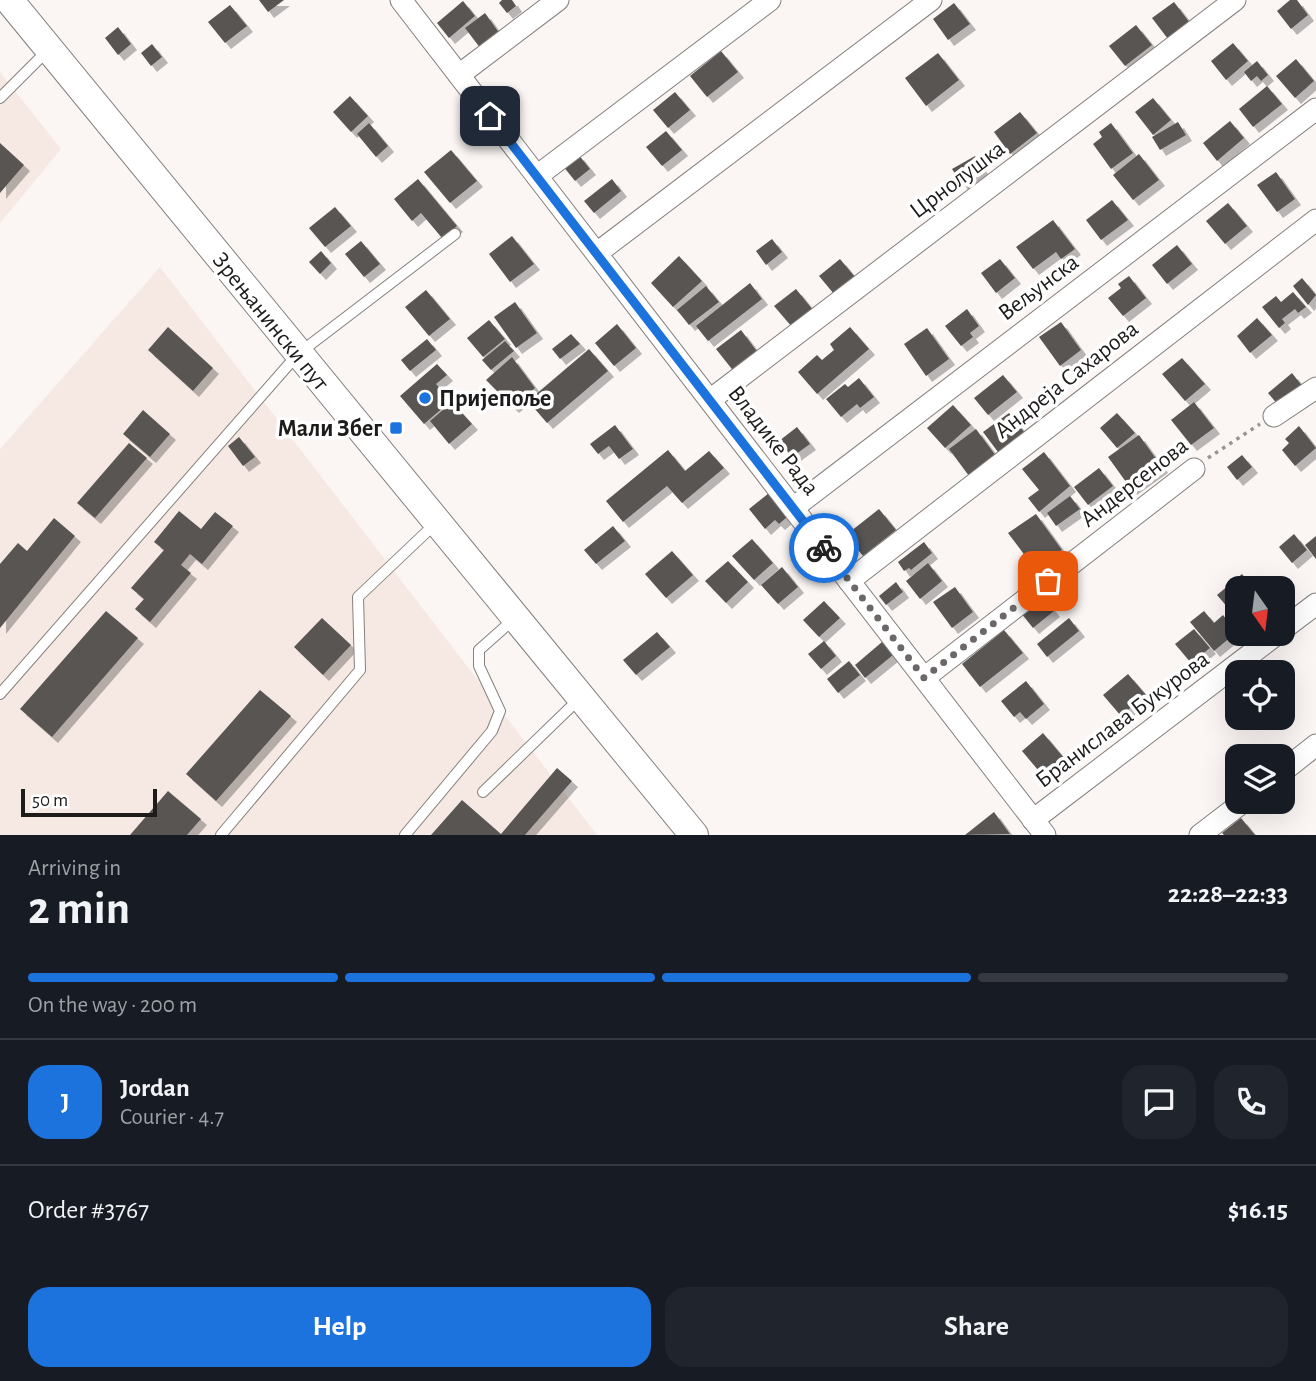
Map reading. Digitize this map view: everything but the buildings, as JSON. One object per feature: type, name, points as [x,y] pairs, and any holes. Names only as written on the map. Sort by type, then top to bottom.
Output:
[{"type":"main road","name":"Зрењанински пут","points":[[9,0],[694,835]]},
{"type":"street","name":"Владике Рада","points":[[401,0],[1039,827]]},
{"type":"street","points":[[459,75],[558,0]]},
{"type":"street","points":[[537,176],[770,0]]},
{"type":"street","points":[[597,253],[931,0]]},
{"type":"street","name":"Црнолушка","points":[[710,400],[1235,0]]},
{"type":"street","name":"Вељунска","points":[[793,508],[1316,109]]},
{"type":"street","name":"Андреја Сахарова","points":[[849,581],[1316,220]]},
{"type":"street","points":[[1274,416],[1316,388]]},
{"type":"street","name":"Андерсенова","points":[[924,678],[1194,469]]},
{"type":"street","points":[[1295,620],[1316,604]]},
{"type":"street","name":"Бранислава Букурова","points":[[1039,827],[1262,646]]},
{"type":"street","points":[[1295,762],[1316,745]]},
{"type":"street","points":[[1200,835],[1227,814]]},
{"type":"lane","points":[[0,98],[49,49]]},
{"type":"lane","points":[[0,694],[298,354],[455,234]]},
{"type":"lane","points":[[221,835],[360,670],[358,597],[437,522]]},
{"type":"lane","points":[[405,835],[492,731],[500,711],[479,666],[479,649],[516,618]]},
{"type":"lane","points":[[483,792],[580,698]]},
{"type":"path","name":"Андерсенова","points":[[1194,469],[1223,446],[1274,416]]},
{"type":"shaded area","points":[[0,72],[61,149],[0,223]]},
{"type":"shaded area","points":[[160,267],[597,835],[0,835],[0,449]]},
{"type":"way so far","points":[[824,548],[924,678],[1048,581]]},
{"type":"place","name":"Пријепоље","points":[[425,398]]},
{"type":"place","name":"Мали Збег","points":[[396,428]]},
{"type":"route","points":[[490,116],[824,548]]}]
